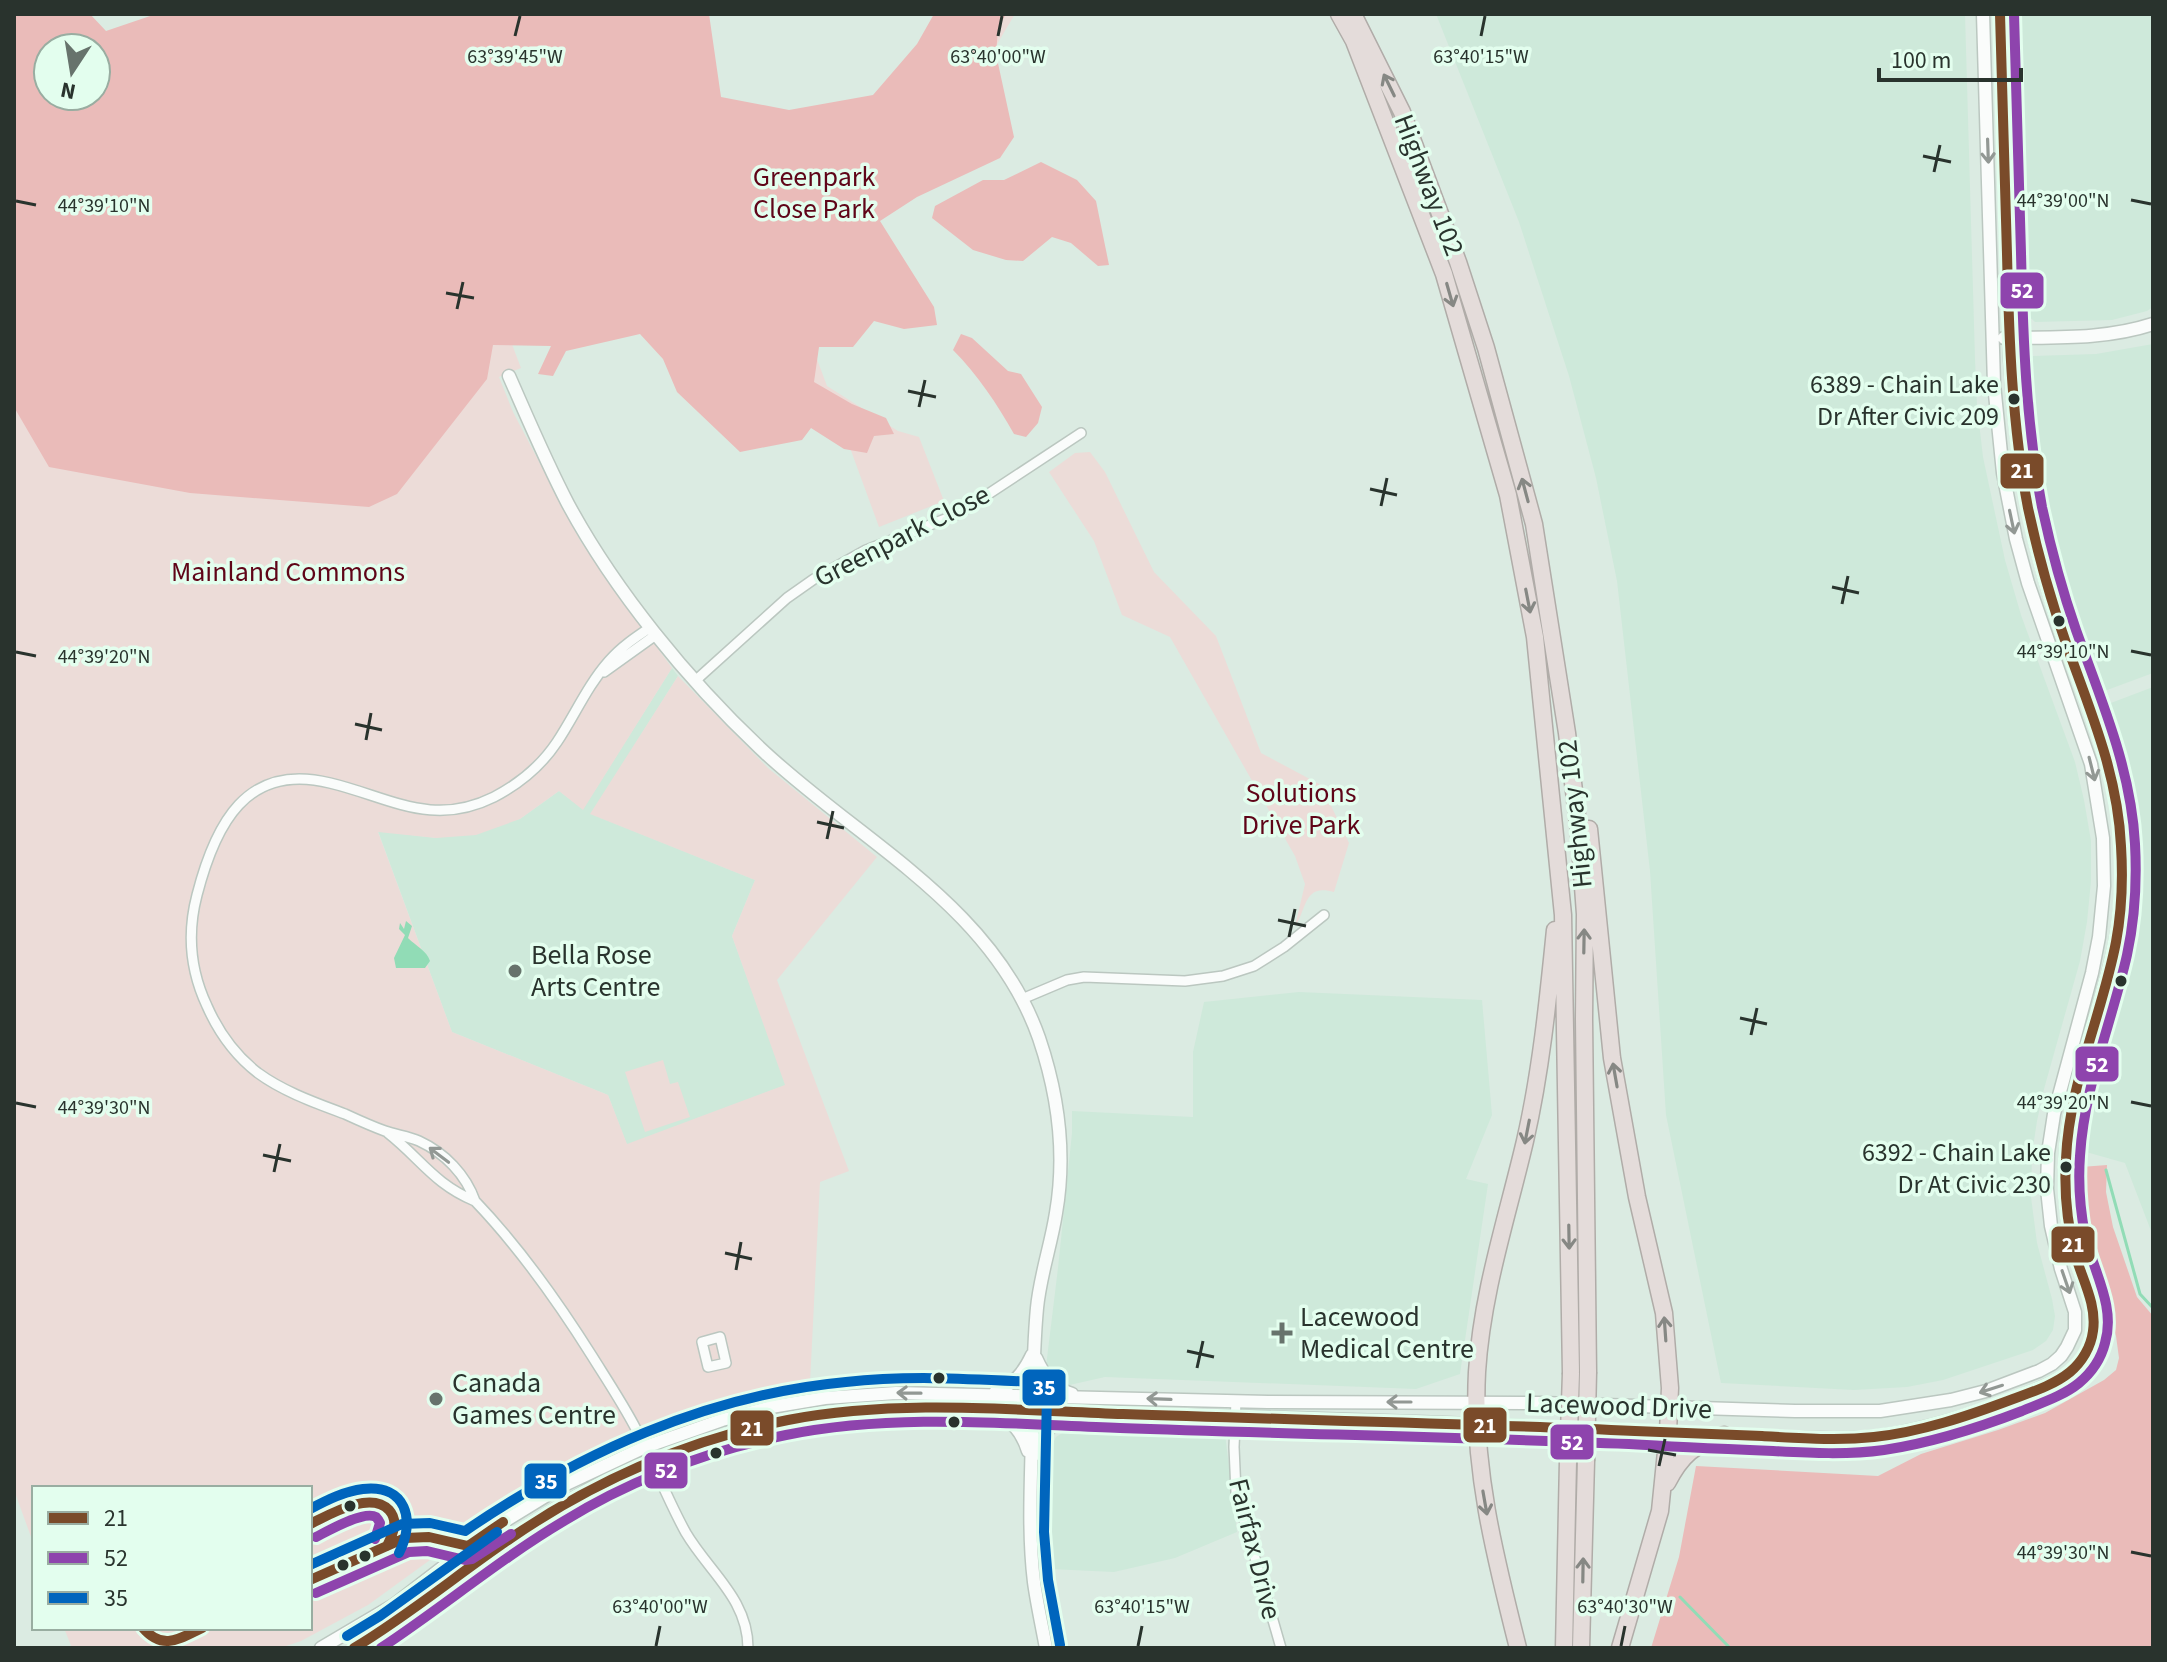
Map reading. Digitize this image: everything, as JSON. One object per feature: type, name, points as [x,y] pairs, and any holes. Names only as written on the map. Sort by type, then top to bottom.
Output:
[{"type":"highway","name":"Highway 102","points":[[1339,14],[1354,41],[1444,274],[1508,495],[1535,637],[1563,915],[1580,1373]]},
{"type":"highway","name":"Highway 102","points":[[1353,14],[1402,112],[1458,262],[1486,348],[1534,524],[1567,733],[1585,914],[1580,1373],[1564,1648]]},
{"type":"highway","points":[[1534,524],[1580,754],[1612,1058],[1637,1197],[1664,1313],[1669,1407],[1663,1491],[1620,1648]]},
{"type":"highway","points":[[1518,1648],[1481,1478],[1477,1403],[1485,1302],[1526,1139],[1545,1029],[1555,928],[1554,865],[1535,637]]},
{"type":"highway","points":[[1663,1491],[1677,1464],[1690,1451],[1701,1443],[1724,1435]]},
{"type":"highway","name":"Highway 102","points":[[1577,1461],[1581,1648]]},
{"type":"street","points":[[1983,14],[1992,338],[2091,337],[2153,324]]},
{"type":"street","points":[[2000,14],[2009,338]]},
{"type":"street","points":[[1986,73],[2001,73]]},
{"type":"street","name":"Lacewood Drive","points":[[354,1648],[388,1628],[554,1509],[648,1453],[826,1414],[979,1409],[1083,1398],[1569,1403],[1880,1411],[1951,1400],[2000,1386],[2052,1364],[2061,1356],[2075,1330],[2075,1312],[2051,1226],[2047,1189],[2048,1153],[2054,1114],[2099,937],[2104,886],[2103,838],[2091,764],[2041,624],[2016,539],[2003,473],[1992,338]]},
{"type":"street","name":"Lacewood Drive","points":[[321,1648],[394,1605],[495,1527],[562,1486],[722,1420],[771,1407],[825,1398],[896,1393],[987,1394],[1079,1413],[1848,1439],[1920,1428],[1988,1408],[2066,1375],[2079,1364],[2086,1352],[2094,1331],[2094,1315],[2067,1213],[2065,1165],[2073,1100],[2119,921],[2122,866],[2119,818],[2104,747],[2055,613],[2024,495],[2012,402],[2009,338]]},
{"type":"street","points":[[509,376],[570,506],[613,576],[654,631],[695,681],[761,749],[955,909],[993,951],[1022,999],[1038,1034],[1048,1067],[1060,1152],[1060,1183],[1041,1280],[1034,1352],[1030,1532],[1046,1648]]},
{"type":"street","name":"Greenpark Close","points":[[695,681],[787,598],[814,579],[866,550],[958,514],[1081,433]]},
{"type":"street","points":[[654,631],[598,676],[542,761],[519,782],[493,797],[458,808],[413,809],[333,783],[294,778],[269,784],[249,795],[218,834],[204,869],[191,929],[195,972],[211,1016],[237,1053],[257,1072],[284,1089],[385,1131],[420,1142],[440,1154],[470,1185],[475,1201],[562,1309],[619,1399],[688,1535],[741,1611],[748,1648]]},
{"type":"street","points":[[1022,999],[1067,980],[1084,977],[1185,981],[1223,976],[1254,966],[1324,915]]},
{"type":"street","points":[[385,1131],[439,1182],[475,1201]]},
{"type":"street","points":[[987,1394],[1014,1382],[1034,1352]]},
{"type":"street","points":[[1034,1352],[1051,1383],[1083,1398]]},
{"type":"street","name":"Fairfax Drive","points":[[1236,1401],[1236,1492],[1281,1648]]},
{"type":"street","points":[[979,1409],[1013,1424],[1025,1441],[1031,1462]]},
{"type":"street","points":[[1031,1462],[1051,1425],[1079,1413]]},
{"type":"shaded area","points":[[1436,14],[1965,14],[1975,359],[1983,457],[2005,560],[2021,615],[2075,762],[2091,841],[2091,881],[2080,961],[2044,1089],[2032,1154],[2031,1197],[2037,1243],[2055,1316],[2053,1330],[2046,1341],[2033,1350],[1943,1380],[1907,1387],[1854,1390],[1721,1383],[1666,1115],[1650,871],[1617,581],[1596,478],[1569,376],[1519,222]]},
{"type":"shaded area","points":[[2015,14],[2153,14],[2153,307],[2147,311],[2112,320],[2035,322],[2021,309]]},
{"type":"shaded area","points":[[2153,344],[2153,673],[2099,693],[2069,610],[2041,506],[2031,450],[2024,364],[2033,356],[2096,354]]},
{"type":"shaded area","points":[[672,668],[678,676],[591,814],[755,880],[732,936],[786,1085],[627,1145],[608,1095],[452,1032],[378,831],[436,838],[520,819],[559,791],[583,809]]},
{"type":"shaded area","points":[[2153,687],[2153,1236],[2125,1163],[2079,1150],[2125,976],[2131,948],[2135,895],[2135,843],[2129,792],[2103,706]]},
{"type":"shaded area","points":[[406,921],[412,926],[408,938],[429,957],[425,968],[396,968],[394,958],[405,935],[399,929],[400,923],[404,929]]},
{"type":"shaded area","points":[[1299,992],[1482,1000],[1492,1115],[1466,1179],[1488,1184],[1460,1374],[1416,1389],[1105,1377],[1043,1391],[1072,1111],[1193,1117],[1193,1052],[1204,1002]]},
{"type":"shaded area","points":[[1067,1430],[1225,1434],[1237,1532],[1175,1558],[1114,1572],[1050,1569],[1047,1546],[1049,1452],[1056,1437]]},
{"type":"green space","points":[[14,14],[90,14],[106,31],[156,14],[709,14],[721,97],[789,110],[873,95],[917,44],[934,14],[1006,14],[998,29],[996,54],[1014,137],[1000,158],[917,197],[880,221],[934,307],[937,325],[904,329],[874,321],[853,347],[819,347],[814,382],[852,404],[886,418],[894,434],[874,436],[867,453],[844,449],[811,428],[802,440],[740,452],[677,392],[663,359],[640,334],[566,351],[553,376],[538,374],[551,346],[493,345],[487,379],[397,494],[369,507],[190,493],[49,467],[14,407]]},
{"type":"green space","name":"Greenpark Close Park","points":[[965,14],[1015,14],[950,123],[997,151],[870,199],[811,343],[827,386],[898,431],[919,437],[944,501],[879,527],[835,407],[808,416],[760,285],[786,275],[743,157],[838,130],[907,99],[926,80]]},
{"type":"green space","name":"Mainland Commons","points":[[14,93],[32,95],[32,112],[112,112],[112,97],[424,112],[521,368],[499,377],[513,412],[581,542],[672,668],[583,810],[559,791],[520,819],[476,835],[436,838],[378,832],[452,1032],[608,1095],[627,1144],[785,1085],[732,936],[755,880],[590,814],[678,676],[768,768],[877,857],[777,980],[849,1171],[820,1182],[810,1383],[695,1410],[592,1453],[514,1499],[368,1605],[301,1641],[280,1648],[72,1648],[65,1630],[312,1630],[312,1486],[32,1486],[32,1540],[14,1490]]},
{"type":"green space","points":[[1041,162],[1077,180],[1096,201],[1109,265],[1098,266],[1071,243],[1052,237],[1023,261],[1006,260],[973,250],[932,218],[935,206],[983,180],[1004,180]]},
{"type":"green space","points":[[961,334],[972,338],[1008,371],[1021,374],[1042,407],[1038,423],[1026,437],[1014,434],[971,369],[953,350]]},
{"type":"green space","name":"Solutions Drive Park","points":[[1090,452],[1105,472],[1154,572],[1216,636],[1261,753],[1321,785],[1349,843],[1334,892],[1324,890],[1311,895],[1295,926],[1305,884],[1295,856],[1170,637],[1122,615],[1094,541],[1049,472],[1075,453]]},
{"type":"green space","points":[[663,1060],[670,1084],[678,1082],[690,1117],[645,1132],[625,1072]]},
{"type":"green space","points":[[2107,1165],[2106,1192],[2113,1227],[2137,1297],[2153,1316],[2153,1648],[1651,1648],[1679,1557],[1696,1466],[1878,1476],[1921,1454],[2045,1413],[2116,1370],[2119,1358],[2116,1336],[2084,1227],[2080,1197],[2081,1167]]},
{"type":"waterway","points":[[2106,1170],[2140,1294],[2153,1308]]},
{"type":"waterway","points":[[1680,1597],[1730,1648]]},
{"type":"transit line","name":"21","points":[[354,1648],[511,1538],[610,1480],[714,1439],[788,1420],[872,1410],[956,1408],[1846,1439],[1909,1431],[1962,1417],[2043,1388],[2074,1368],[2088,1348],[2094,1321],[2068,1219],[2065,1183],[2068,1131],[2079,1077],[2116,942],[2122,894],[2121,846],[2109,769],[2050,595],[2023,476],[2010,350],[2000,14]]},
{"type":"transit line","name":"52","points":[[381,1648],[540,1536],[616,1492],[671,1468],[728,1449],[827,1428],[911,1422],[995,1423],[1857,1453],[1902,1447],[1971,1429],[2052,1399],[2083,1379],[2103,1349],[2108,1316],[2083,1225],[2080,1156],[2087,1105],[2130,941],[2135,900],[2135,844],[2128,788],[2121,761],[2061,585],[2045,523],[2037,475],[2024,349],[2014,14]]},
{"type":"transit line","name":"35","points":[[312,1564],[402,1524],[430,1523],[465,1531],[599,1453],[694,1414],[744,1400],[794,1389],[870,1380],[940,1378],[1035,1382],[1043,1386],[1047,1395],[1044,1532],[1048,1580],[1060,1645]]},
{"type":"transit line","name":"35","points":[[312,1508],[356,1490],[389,1492],[398,1498],[406,1517],[407,1528],[399,1553]]},
{"type":"transit line","name":"21","points":[[312,1523],[350,1506],[371,1502],[381,1504],[394,1519],[387,1546]]},
{"type":"transit line","name":"52","points":[[316,1537],[346,1522],[370,1516],[376,1517],[380,1523],[375,1539]]},
{"type":"transit line","name":"21","points":[[312,1579],[405,1538],[429,1537],[468,1546],[503,1522]]},
{"type":"transit line","name":"35","points":[[347,1636],[497,1532]]},
{"type":"transit line","name":"52","points":[[316,1593],[409,1552],[427,1551],[472,1559],[511,1534]]},
{"type":"transit line","name":"21","points":[[145,1630],[164,1641],[178,1639],[198,1630]]},
{"type":"place","name":"6389 - Chain Lake Dr After Civic 209","points":[[2014,399]]},
{"type":"place","name":"Bella Rose Arts Centre","points":[[515,971]]},
{"type":"place","name":"6392 - Chain Lake Dr At Civic 230","points":[[2066,1167]]},
{"type":"place","name":"Lacewood Medical Centre","points":[[1282,1333]]},
{"type":"place","name":"Canada Games Centre","points":[[436,1399]]}]
